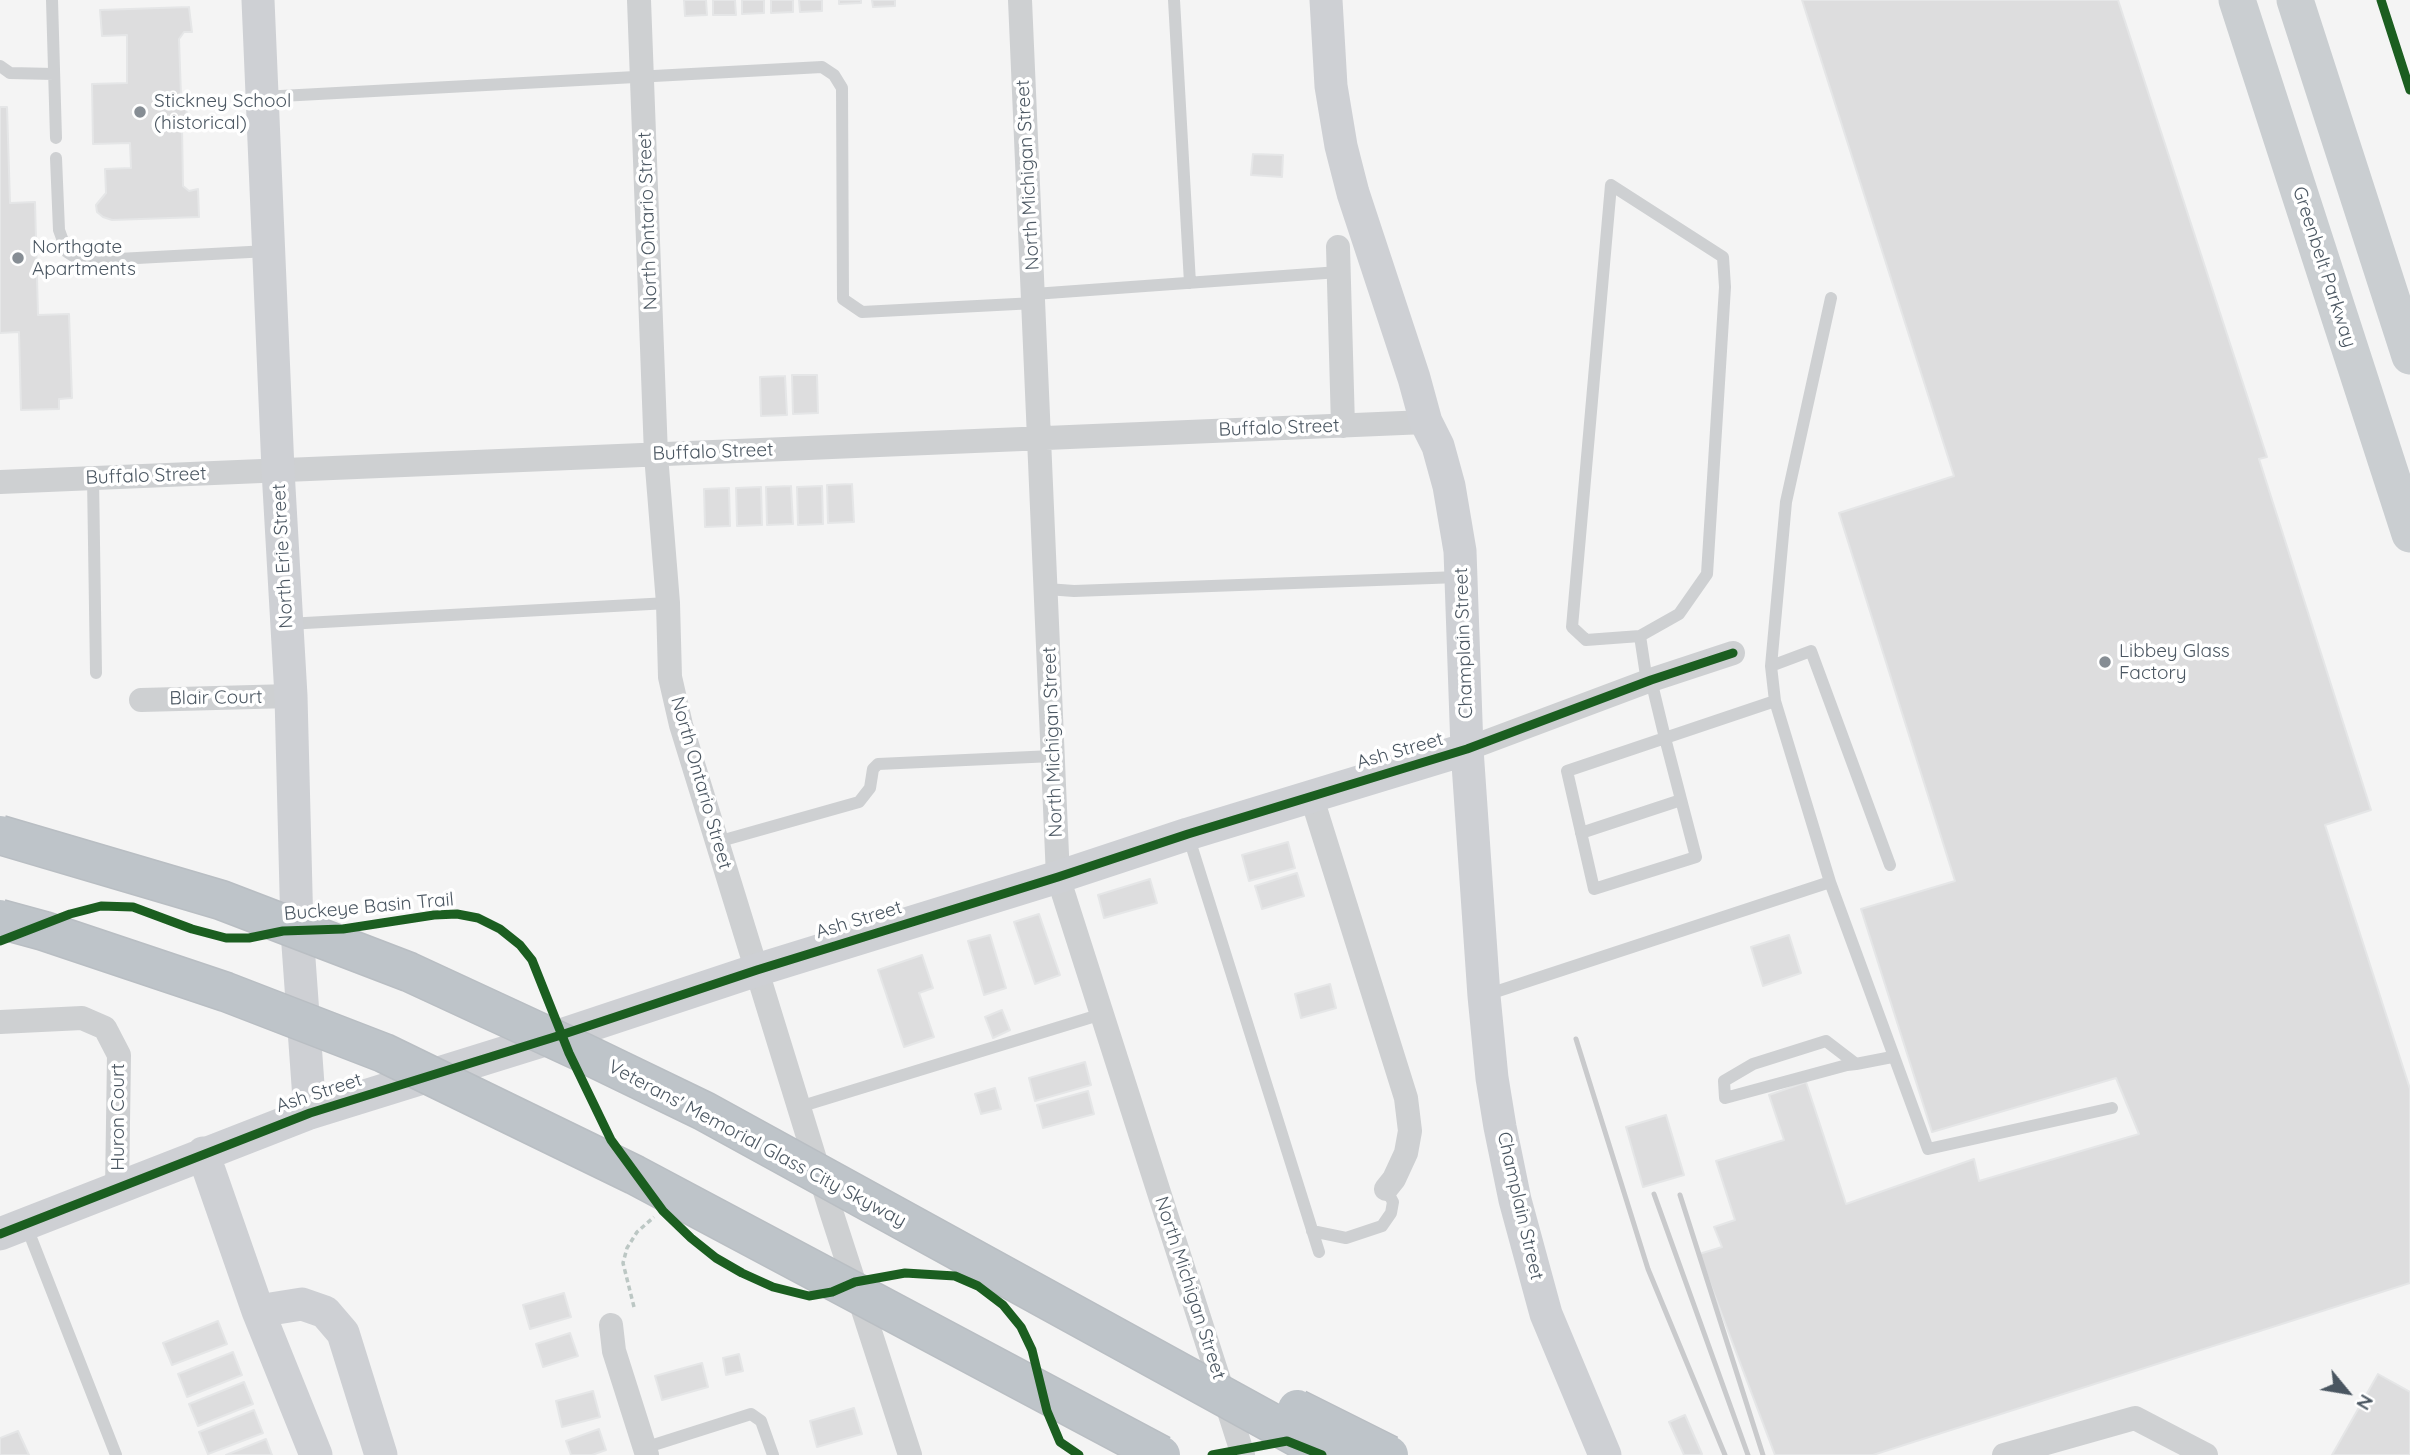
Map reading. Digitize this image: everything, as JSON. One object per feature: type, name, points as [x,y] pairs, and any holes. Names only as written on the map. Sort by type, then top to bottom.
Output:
[{"type":"highway","name":"Veterans' Memorial Glass City Skyway","points":[[0,835],[220,900],[409,972],[704,1111],[1330,1455]]},
{"type":"highway","points":[[0,919],[44,931],[226,992],[384,1053],[635,1175],[1161,1455]]},
{"type":"highway","points":[[704,1111],[1389,1455]]},
{"type":"main road","name":"Greenbelt Parkway","points":[[2237,0],[2410,534]]},
{"type":"main road","points":[[2295,0],[2410,356]]},
{"type":"street","name":"North Erie Street","points":[[258,0],[290,696],[297,931],[310,1113]]},
{"type":"street","name":"North Ontario Street","points":[[639,0],[656,455],[668,603],[670,677],[681,725],[799,1107],[911,1455]]},
{"type":"street","name":"North Michigan Street","points":[[1020,0],[1058,877],[1243,1455]]},
{"type":"street","name":"Champlain Street","points":[[1326,0],[1331,86],[1341,146],[1353,193],[1449,486],[1463,577],[1468,749],[1492,1078],[1519,1213],[1546,1314],[1605,1455]]},
{"type":"street","points":[[1338,247],[1343,426]]},
{"type":"street","name":"Buffalo Street","points":[[0,482],[1426,422]]},
{"type":"street","name":"Ash Street","points":[[13,1229],[310,1113],[1311,795],[1468,749],[1649,681],[1733,653]]},
{"type":"street","name":"Blair Court","points":[[141,700],[290,696]]},
{"type":"street","points":[[1311,795],[1406,1098],[1410,1131],[1406,1153],[1394,1179],[1386,1189]]},
{"type":"street","name":"Huron Court","points":[[0,1022],[82,1018],[105,1028],[119,1055],[117,1190]]},
{"type":"street","points":[[203,1153],[258,1311],[316,1455]]},
{"type":"street","points":[[258,1311],[302,1304],[325,1312],[343,1333],[382,1455]]},
{"type":"street","points":[[611,1325],[614,1351],[645,1451]]},
{"type":"street","points":[[2004,1455],[2135,1418],[2206,1455]]},
{"type":"lane","points":[[52,0],[56,138]]},
{"type":"lane","points":[[1174,0],[1190,283]]},
{"type":"lane","points":[[0,66],[10,73],[54,74]]},
{"type":"lane","points":[[262,97],[822,66],[834,75],[842,88],[844,299],[862,312],[1339,272]]},
{"type":"lane","points":[[56,159],[59,230],[67,251],[81,261],[269,251]]},
{"type":"lane","points":[[1611,185],[1723,257],[1725,287],[1707,574],[1679,614],[1640,636],[1586,640],[1572,627],[1611,185]]},
{"type":"lane","points":[[1831,298],[1786,502],[1771,666],[1775,701],[1830,882],[1927,1149],[2112,1108]]},
{"type":"lane","points":[[93,478],[96,673]]},
{"type":"lane","points":[[1046,589],[1074,591],[1463,577]]},
{"type":"lane","points":[[286,624],[668,603]]},
{"type":"lane","points":[[1640,636],[1649,681],[1665,738],[1696,857],[1594,889],[1567,771],[1665,738],[1775,701]]},
{"type":"lane","points":[[1771,666],[1811,651],[1890,865]]},
{"type":"lane","points":[[717,842],[859,802],[870,788],[873,769],[878,764],[1053,756]]},
{"type":"lane","points":[[1581,833],[1681,800]]},
{"type":"lane","points":[[1188,834],[1319,1252]]},
{"type":"lane","points":[[1484,996],[1830,882]]},
{"type":"lane","points":[[799,1107],[1102,1014]]},
{"type":"lane","points":[[1856,1064],[1826,1041],[1754,1064],[1724,1081],[1725,1098],[1847,1065],[1856,1064],[1892,1057]]},
{"type":"lane","points":[[1312,1231],[1346,1238],[1382,1226],[1391,1213],[1393,1202],[1386,1189]]},
{"type":"lane","points":[[13,1229],[116,1455]]},
{"type":"lane","points":[[645,1451],[751,1414],[761,1421],[773,1455]]},
{"type":"path","points":[[634,1307],[623,1263],[627,1248],[637,1232],[656,1216]]},
{"type":"building","points":[[684,0],[706,0],[707,15],[685,16]]},
{"type":"building","points":[[713,0],[735,0],[736,15],[713,15]]},
{"type":"building","points":[[742,0],[764,0],[764,13],[742,14]]},
{"type":"building","points":[[771,0],[793,0],[793,12],[771,13]]},
{"type":"building","points":[[799,0],[822,0],[822,11],[800,12]]},
{"type":"building","points":[[839,0],[861,0],[861,3],[839,4]]},
{"type":"building","points":[[872,0],[895,0],[895,6],[873,7]]},
{"type":"building","name":"Libbey Glass Factory","points":[[1802,0],[2118,0],[2267,457],[2259,459],[2371,810],[2325,825],[2410,1089],[2410,1283],[1873,1455],[1775,1455],[1699,1254],[1722,1247],[1714,1227],[1735,1220],[1716,1161],[1784,1140],[1769,1095],[1806,1082],[1846,1204],[1974,1159],[1979,1181],[2139,1134],[2116,1078],[1932,1132],[1861,909],[1955,881],[1839,513],[1954,476]]},
{"type":"building","name":"Stickney School (historical)","points":[[189,7],[192,32],[184,32],[179,39],[181,96],[186,101],[187,122],[182,127],[183,186],[189,191],[198,189],[199,217],[112,220],[103,217],[97,212],[96,205],[106,193],[105,169],[131,168],[130,143],[93,144],[92,84],[127,83],[127,35],[102,36],[100,10]]},
{"type":"building","name":"Northgate Apartments","points":[[0,107],[7,107],[10,203],[35,202],[38,315],[69,314],[72,398],[59,399],[59,409],[21,410],[19,332],[0,333]]},
{"type":"building","points":[[1253,154],[1283,155],[1282,177],[1251,175]]},
{"type":"building","points":[[792,375],[817,375],[818,413],[793,414]]},
{"type":"building","points":[[785,376],[787,415],[761,416],[760,377]]},
{"type":"building","points":[[852,484],[854,522],[828,523],[827,485]]},
{"type":"building","points":[[791,486],[793,524],[767,525],[766,487]]},
{"type":"building","points":[[822,486],[823,524],[798,525],[797,487]]},
{"type":"building","points":[[761,487],[762,525],[737,526],[736,488]]},
{"type":"building","points":[[729,488],[730,526],[705,527],[704,489]]},
{"type":"building","points":[[1288,842],[1295,868],[1249,881],[1242,855]]},
{"type":"building","points":[[1297,873],[1304,896],[1262,909],[1255,886]]},
{"type":"building","points":[[1150,879],[1157,903],[1104,918],[1098,895]]},
{"type":"building","points":[[1039,914],[1060,975],[1035,984],[1014,922]]},
{"type":"building","points":[[990,935],[1006,988],[984,995],[968,941]]},
{"type":"building","points":[[1789,935],[1801,973],[1763,986],[1751,947]]},
{"type":"building","points":[[922,955],[933,988],[919,993],[934,1037],[904,1047],[878,970]]},
{"type":"building","points":[[1330,984],[1336,1008],[1301,1018],[1295,994]]},
{"type":"building","points":[[1002,1010],[1010,1030],[993,1038],[985,1017]]},
{"type":"building","points":[[1085,1062],[1091,1085],[1035,1101],[1029,1078]]},
{"type":"building","points":[[995,1088],[1001,1109],[981,1114],[975,1094]]},
{"type":"building","points":[[1088,1091],[1094,1114],[1043,1128],[1037,1105]]},
{"type":"building","points":[[1666,1115],[1684,1175],[1643,1187],[1626,1127]]},
{"type":"building","points":[[564,1293],[571,1317],[530,1329],[523,1305]]},
{"type":"building","points":[[218,1321],[227,1344],[172,1365],[163,1343]]},
{"type":"building","points":[[570,1333],[578,1356],[543,1367],[536,1344]]},
{"type":"building","points":[[233,1352],[242,1375],[187,1397],[178,1374]]},
{"type":"building","points":[[739,1354],[743,1371],[726,1375],[723,1358]]},
{"type":"building","points":[[702,1363],[708,1387],[662,1400],[655,1376]]},
{"type":"building","points":[[2378,1374],[2410,1392],[2410,1455],[2332,1455]]},
{"type":"building","points":[[244,1382],[253,1404],[198,1426],[189,1404]]},
{"type":"building","points":[[593,1391],[600,1417],[562,1427],[556,1401]]},
{"type":"building","points":[[854,1408],[862,1434],[817,1447],[810,1421]]},
{"type":"building","points":[[254,1410],[263,1433],[208,1454],[199,1432]]},
{"type":"building","points":[[1685,1415],[1702,1454],[1684,1455],[1669,1422]]},
{"type":"building","points":[[599,1429],[606,1450],[592,1455],[571,1455],[566,1441]]},
{"type":"building","points":[[18,1431],[29,1455],[0,1455],[0,1438]]},
{"type":"building","points":[[266,1439],[272,1455],[226,1455]]},
{"type":"railway","points":[[1576,1039],[1648,1269],[1725,1455]]},
{"type":"railway","points":[[1654,1194],[1748,1455]]},
{"type":"railway","points":[[1680,1195],[1763,1455]]},
{"type":"cycle path","points":[[2381,0],[2410,90]]},
{"type":"cycle path","points":[[0,1234],[310,1113],[1188,834],[1467,749],[1651,680],[1733,653]]},
{"type":"cycle path","name":"Buckeye Basin Trail","points":[[0,941],[70,914],[101,906],[133,907],[192,929],[226,938],[249,938],[283,931],[343,929],[434,915],[457,914],[478,918],[500,929],[520,945],[532,960],[569,1053],[611,1140],[663,1211],[691,1238],[716,1258],[742,1273],[773,1287],[809,1296],[832,1292],[855,1282],[905,1273],[955,1276],[978,1286],[1003,1305],[1021,1327],[1032,1350],[1047,1411],[1060,1442],[1079,1455]]},
{"type":"cycle path","points":[[1212,1455],[1287,1441],[1322,1455]]},
{"type":"place","name":"Stickney School (historical)","points":[[140,112]]},
{"type":"place","name":"Northgate Apartments","points":[[18,258]]},
{"type":"place","name":"Libbey Glass Factory","points":[[2105,662]]}]
